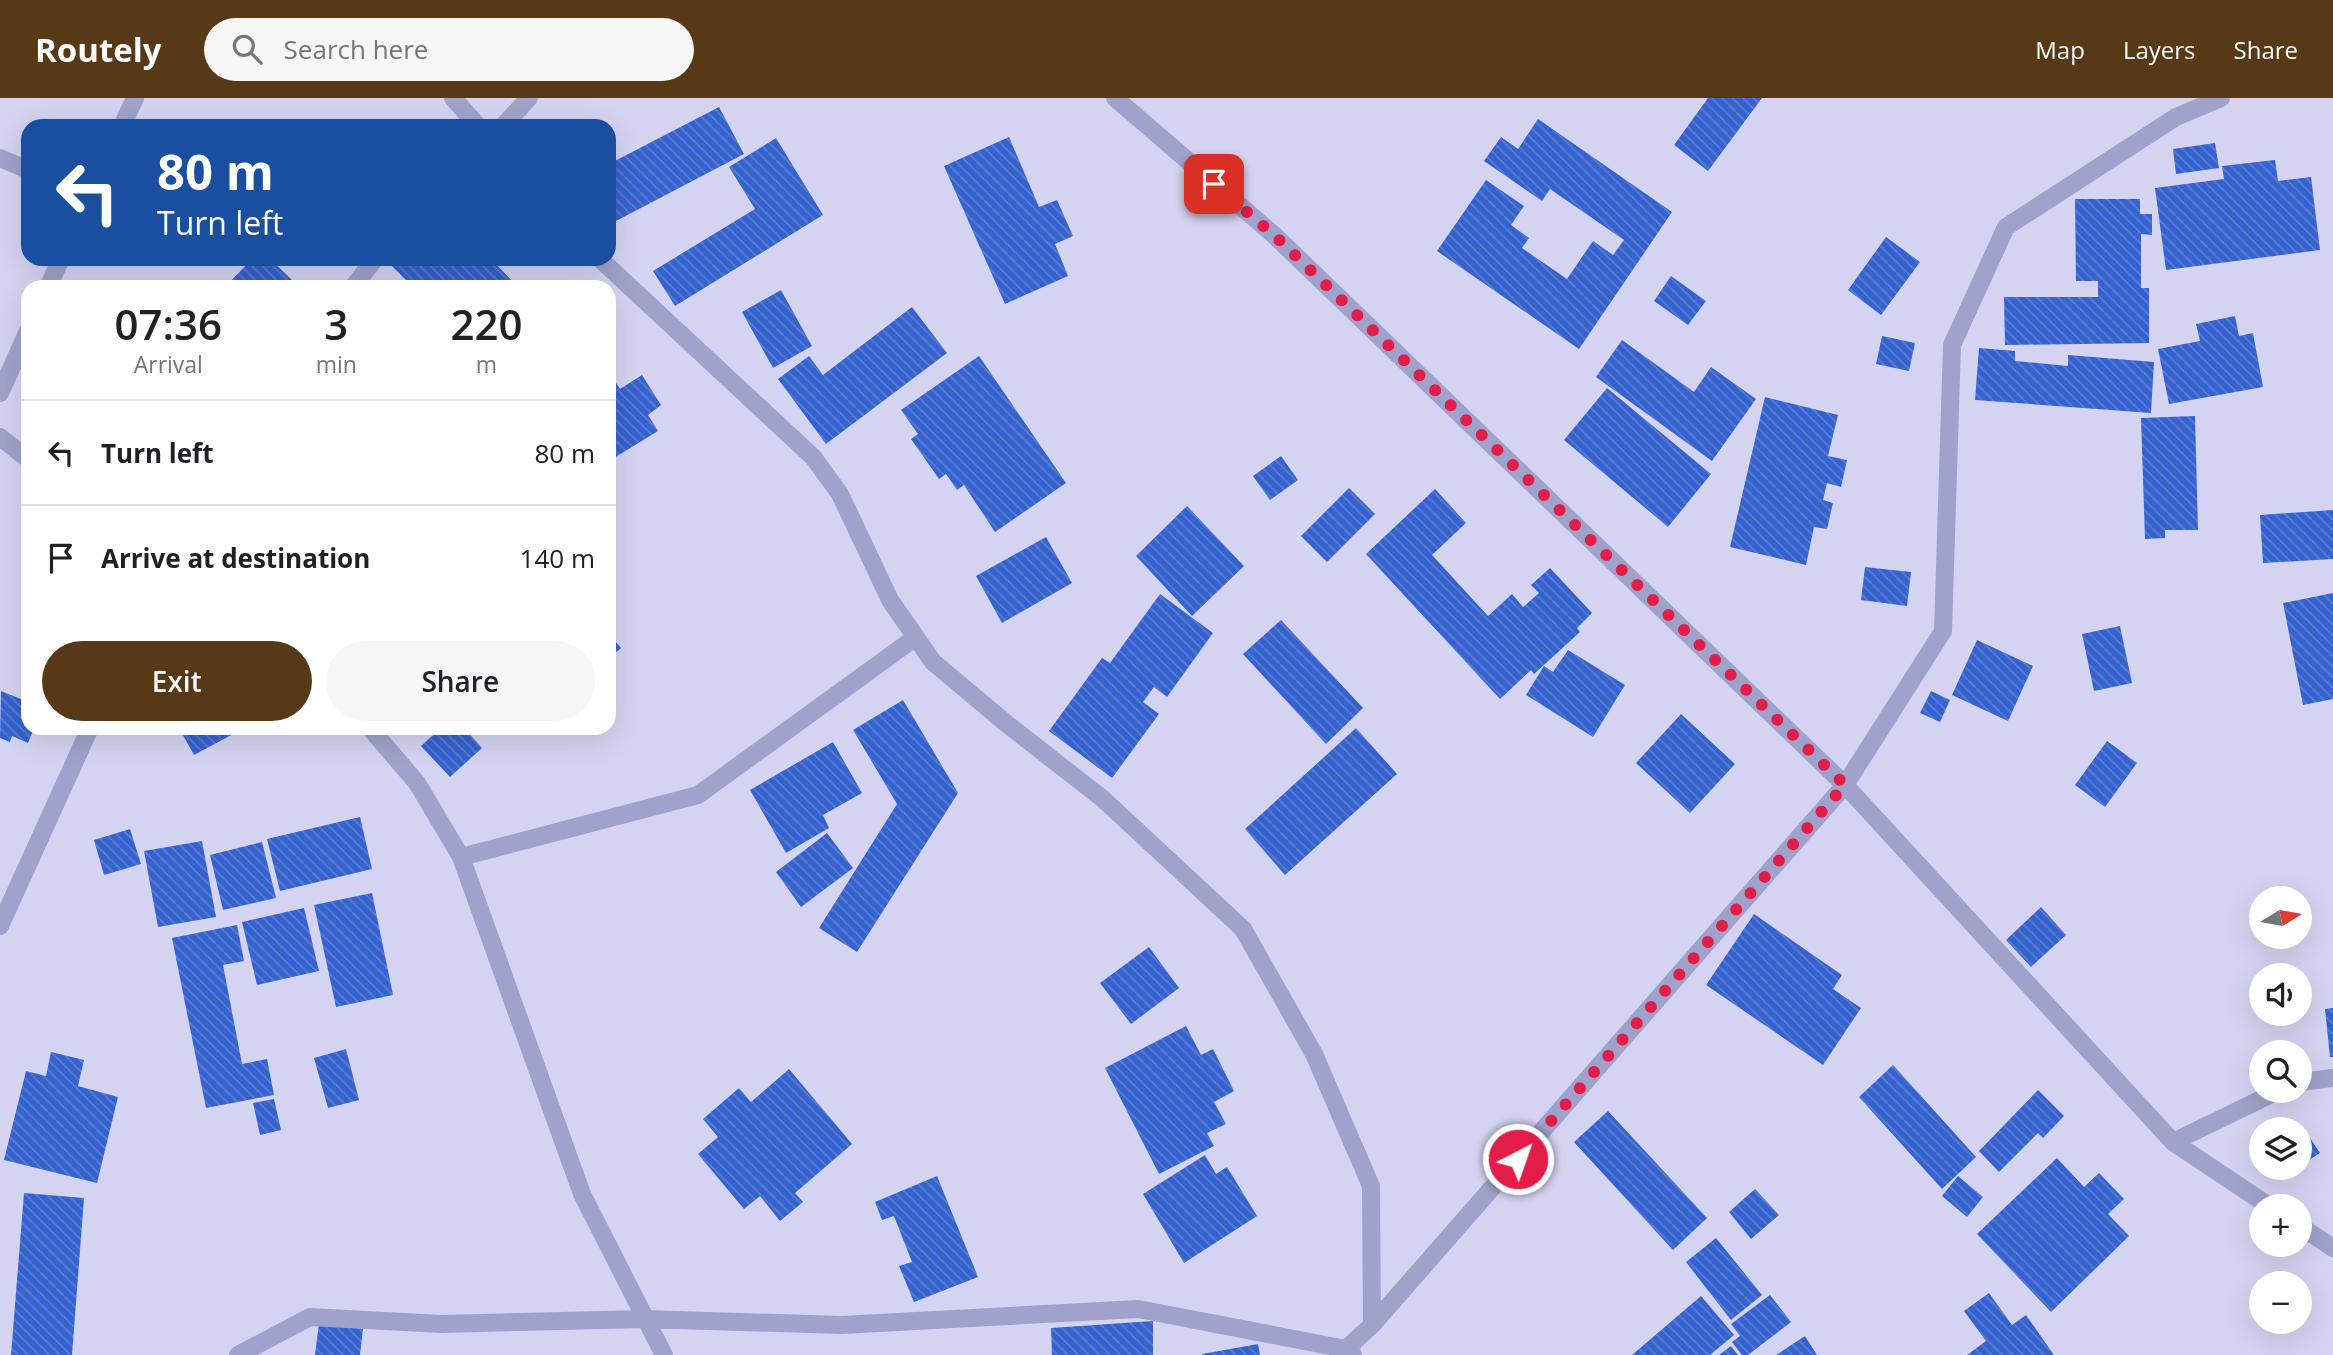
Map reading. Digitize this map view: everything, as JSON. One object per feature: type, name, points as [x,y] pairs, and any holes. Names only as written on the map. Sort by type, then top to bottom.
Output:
[{"type":"street","points":[[125,119],[135,98]]},
{"type":"street","points":[[453,98],[472,119]]},
{"type":"street","points":[[510,119],[529,98]]},
{"type":"street","points":[[1115,98],[1274,235],[1845,785],[2174,1142],[2251,1194]]},
{"type":"street","points":[[238,1355],[310,1317],[442,1324],[644,1319],[842,1325],[1138,1308],[1350,1352],[1845,785],[1943,631],[1952,345],[2006,227],[2176,117],[2221,98]]},
{"type":"street","points":[[0,158],[21,167]]},
{"type":"street","points":[[358,280],[370,266]]},
{"type":"street","points":[[608,266],[813,457],[840,494],[890,600],[933,662],[1103,799],[1243,929],[1314,1054],[1371,1186],[1372,1325]]},
{"type":"street","points":[[0,393],[21,346]]},
{"type":"street","points":[[0,438],[21,454]]},
{"type":"street","points":[[461,857],[698,795],[916,637]]},
{"type":"street","points":[[0,926],[87,735]]},
{"type":"street","points":[[376,735],[417,783],[461,857],[582,1194],[664,1355]]},
{"type":"street","points":[[2312,1080],[2333,1077]]},
{"type":"street","points":[[2174,1142],[2254,1103]]},
{"type":"street","points":[[2312,1234],[2333,1248]]},
{"type":"building","points":[[1708,98],[1762,98],[1708,171],[1674,145]]},
{"type":"building","points":[[719,107],[744,154],[616,221],[616,160]]},
{"type":"building","points":[[1538,119],[1672,212],[1579,349],[1437,251],[1486,180],[1524,206],[1511,225],[1529,238],[1522,248],[1567,279],[1593,241],[1613,255],[1624,240],[1550,189],[1542,201],[1484,161],[1501,137],[1518,149]]},
{"type":"building","points":[[1009,137],[1039,207],[1057,200],[1073,236],[1055,244],[1068,276],[1005,304],[944,166]]},
{"type":"building","points":[[776,138],[823,215],[675,306],[653,271],[755,209],[729,167]]},
{"type":"building","points":[[2215,143],[2219,168],[2176,174],[2173,149]]},
{"type":"building","points":[[2275,160],[2278,181],[2311,177],[2320,250],[2166,270],[2155,188],[2224,179],[2222,166]]},
{"type":"building","points":[[2075,199],[2140,199],[2140,214],[2152,214],[2152,235],[2141,234],[2141,288],[2149,288],[2149,343],[2005,345],[2004,297],[2098,297],[2098,281],[2076,281]]},
{"type":"building","points":[[1886,237],[1920,262],[1881,315],[1848,290]]},
{"type":"building","points":[[245,266],[277,266],[292,280],[232,280]]},
{"type":"building","points":[[392,266],[498,266],[511,280],[406,280]]},
{"type":"building","points":[[1671,276],[1706,301],[1688,325],[1654,301]]},
{"type":"building","points":[[781,290],[812,346],[773,368],[742,312]]},
{"type":"building","points":[[912,307],[947,353],[826,444],[778,379],[809,356],[823,375]]},
{"type":"building","points":[[2235,316],[2239,336],[2253,333],[2263,387],[2169,404],[2158,349],[2200,341],[2196,324]]},
{"type":"building","points":[[1882,336],[1915,343],[1909,371],[1876,364]]},
{"type":"building","points":[[1622,340],[1694,392],[1711,367],[1756,399],[1712,461],[1596,377]]},
{"type":"building","points":[[1979,348],[2015,351],[2015,361],[2068,366],[2068,355],[2154,362],[2151,413],[1975,400]]},
{"type":"building","points":[[979,356],[1066,483],[995,532],[964,485],[957,490],[946,474],[939,479],[911,439],[918,434],[901,410]]},
{"type":"building","points":[[642,375],[661,405],[648,415],[658,431],[616,457],[616,383],[620,389]]},
{"type":"building","points":[[1607,388],[1711,474],[1668,527],[1564,440]]},
{"type":"building","points":[[1765,397],[1838,415],[1828,456],[1847,460],[1841,487],[1827,483],[1823,500],[1833,503],[1827,529],[1814,527],[1806,565],[1730,547]]},
{"type":"building","points":[[2195,416],[2198,530],[2165,530],[2165,538],[2145,539],[2141,418]]},
{"type":"building","points":[[1281,456],[1298,480],[1270,500],[1253,476]]},
{"type":"building","points":[[1349,488],[1375,514],[1327,562],[1301,536]]},
{"type":"building","points":[[1435,489],[1466,523],[1432,555],[1488,616],[1512,594],[1523,607],[1539,593],[1531,585],[1550,568],[1592,613],[1577,628],[1580,632],[1534,674],[1531,670],[1500,699],[1366,554]]},
{"type":"building","points":[[1187,506],[1244,566],[1192,616],[1136,556]]},
{"type":"building","points":[[2333,510],[2333,559],[2263,563],[2260,515]]},
{"type":"building","points":[[1046,537],[1072,583],[1002,623],[976,576]]},
{"type":"building","points":[[1865,567],[1911,572],[1907,606],[1861,600]]},
{"type":"building","points":[[2333,593],[2333,699],[2303,705],[2283,603]]},
{"type":"building","points":[[1160,594],[1213,633],[1167,697],[1154,687],[1143,702],[1159,714],[1112,778],[1049,731],[1102,658],[1110,663]]},
{"type":"building","points":[[1281,620],[1363,708],[1326,744],[1243,654]]},
{"type":"building","points":[[2120,626],[2132,683],[2094,691],[2082,634]]},
{"type":"building","points":[[1977,640],[2033,666],[2008,721],[1952,695]]},
{"type":"building","points":[[1568,650],[1625,685],[1593,737],[1526,695],[1544,666],[1553,672]]},
{"type":"building","points":[[1,691],[21,699],[21,735],[31,735],[28,743],[12,736],[10,742],[0,738]]},
{"type":"building","points":[[1931,691],[1950,700],[1940,722],[1920,713]]},
{"type":"building","points":[[903,700],[958,793],[857,952],[819,928],[897,804],[853,730]]},
{"type":"building","points":[[1681,714],[1735,764],[1690,813],[1636,763]]},
{"type":"building","points":[[1356,728],[1397,774],[1285,875],[1245,829]]},
{"type":"building","points":[[183,735],[231,735],[194,755]]},
{"type":"building","points":[[433,735],[470,735],[482,748],[450,777],[421,746]]},
{"type":"building","points":[[2107,741],[2137,763],[2105,807],[2075,785]]},
{"type":"building","points":[[833,742],[862,793],[823,815],[829,828],[786,853],[750,790]]},
{"type":"building","points":[[360,817],[372,869],[280,891],[267,839]]},
{"type":"building","points":[[130,829],[141,864],[104,875],[94,840]]},
{"type":"building","points":[[827,833],[853,868],[801,907],[776,872]]},
{"type":"building","points":[[202,841],[216,917],[158,927],[144,851]]},
{"type":"building","points":[[262,842],[276,898],[223,910],[210,855]]},
{"type":"building","points":[[372,893],[393,995],[336,1007],[314,905]]},
{"type":"building","points":[[2041,907],[2066,935],[2031,967],[2006,940]]},
{"type":"building","points":[[304,908],[319,971],[257,985],[242,922]]},
{"type":"building","points":[[1754,914],[1842,975],[1833,989],[1861,1008],[1823,1065],[1706,985]]},
{"type":"building","points":[[237,925],[244,961],[223,965],[242,1064],[267,1059],[274,1095],[206,1108],[172,938]]},
{"type":"building","points":[[1149,947],[1179,988],[1131,1024],[1100,983]]},
{"type":"building","points":[[2333,1008],[2333,1057],[2330,1057],[2325,1009]]},
{"type":"building","points":[[1186,1026],[1201,1055],[1213,1049],[1234,1091],[1214,1102],[1226,1124],[1207,1133],[1214,1146],[1159,1174],[1105,1068]]},
{"type":"building","points":[[346,1049],[359,1100],[328,1108],[314,1058]]},
{"type":"building","points":[[51,1052],[84,1060],[78,1086],[118,1097],[97,1183],[4,1160],[26,1071],[46,1076]]},
{"type":"building","points":[[1893,1065],[1976,1157],[1942,1189],[1859,1097]]},
{"type":"building","points":[[789,1069],[852,1144],[795,1193],[803,1202],[780,1221],[760,1196],[744,1209],[698,1154],[718,1137],[703,1119],[739,1088],[751,1102]]},
{"type":"building","points":[[2038,1090],[2064,1116],[2043,1138],[2038,1133],[1999,1172],[1979,1151]]},
{"type":"building","points":[[274,1099],[281,1130],[260,1135],[253,1103]]},
{"type":"building","points":[[1608,1111],[1707,1218],[1673,1250],[1574,1142]]},
{"type":"building","points":[[2312,1141],[2320,1153],[2312,1158]]},
{"type":"building","points":[[1205,1155],[1216,1174],[1227,1167],[1257,1216],[1184,1263],[1143,1194]]},
{"type":"building","points":[[2057,1158],[2084,1187],[2099,1173],[2124,1199],[2108,1214],[2129,1236],[2051,1312],[1977,1234]]},
{"type":"building","points":[[937,1176],[978,1277],[914,1302],[899,1266],[912,1262],[894,1216],[882,1220],[875,1202]]},
{"type":"building","points":[[1958,1176],[1983,1197],[1967,1217],[1942,1196]]},
{"type":"building","points":[[1755,1189],[1779,1215],[1751,1239],[1729,1212]]},
{"type":"building","points":[[24,1193],[84,1198],[72,1355],[11,1355]]},
{"type":"building","points":[[1716,1238],[1762,1295],[1731,1320],[1686,1262]]},
{"type":"building","points":[[1989,1293],[2012,1325],[2026,1315],[2054,1355],[1967,1355],[1986,1341],[1964,1311]]},
{"type":"building","points":[[1770,1295],[1791,1322],[1748,1355],[1742,1355],[1732,1342],[1740,1336],[1731,1324]]},
{"type":"building","points":[[1701,1296],[1734,1335],[1710,1355],[1632,1355]]},
{"type":"building","points":[[1153,1321],[1153,1355],[1052,1355],[1051,1328]]},
{"type":"building","points":[[319,1323],[363,1329],[360,1355],[315,1355]]},
{"type":"building","points":[[1805,1336],[1817,1355],[1776,1355]]},
{"type":"building","points":[[1258,1344],[1260,1355],[1202,1355],[1202,1354]]},
{"type":"building","points":[[1731,1346],[1738,1355],[1719,1355]]},
{"type":"route","points":[[1214,184],[1274,235],[1845,785],[1518,1159]]}]
